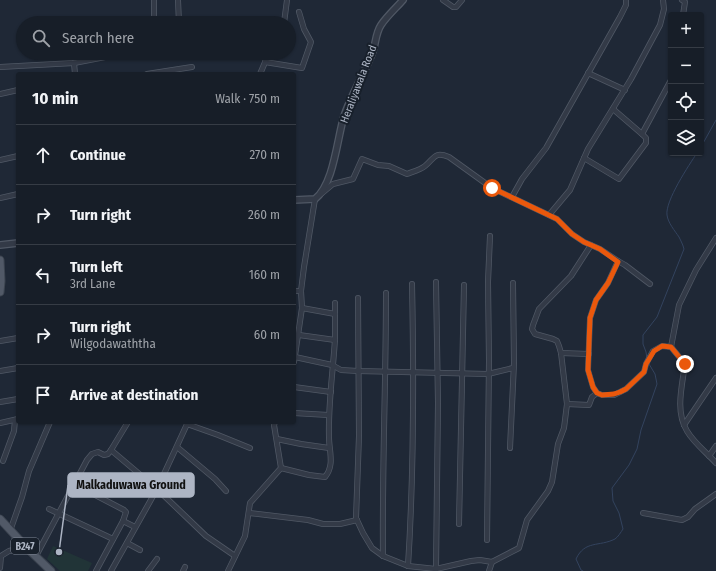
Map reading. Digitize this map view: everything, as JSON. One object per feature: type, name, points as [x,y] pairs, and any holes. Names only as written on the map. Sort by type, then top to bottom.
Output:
[{"type":"main road","points":[[0,260],[0,292]]},
{"type":"main road","name":"B247","points":[[0,519],[10,531],[51,571]]},
{"type":"street","points":[[154,0],[154,16]]},
{"type":"street","points":[[178,0],[179,16]]},
{"type":"street","points":[[285,16],[288,0]]},
{"type":"street","name":"Heraliyawala Road","points":[[315,199],[321,194],[326,185],[344,118],[352,96],[372,53],[377,32],[383,21],[403,0]]},
{"type":"street","points":[[443,0],[453,7],[456,7],[462,0]]},
{"type":"street","points":[[512,197],[522,179],[546,148],[620,17],[626,4],[626,0]]},
{"type":"street","points":[[549,215],[570,190],[584,158],[625,90],[660,26],[664,9],[663,0]]},
{"type":"street","points":[[682,0],[685,2],[683,12]]},
{"type":"street","points":[[261,72],[265,62],[302,68],[311,42],[304,29],[299,12]]},
{"type":"street","points":[[0,67],[74,64],[93,60]]},
{"type":"street","points":[[74,64],[75,72]]},
{"type":"street","points":[[167,72],[192,67]]},
{"type":"street","points":[[588,73],[625,90]]},
{"type":"street","points":[[642,134],[669,84]]},
{"type":"street","points":[[0,94],[16,90]]},
{"type":"street","points":[[584,158],[619,179],[646,143],[646,138],[642,134],[613,110]]},
{"type":"street","points":[[321,194],[334,184],[353,180],[362,159],[378,165],[389,166],[407,174],[424,166],[434,156],[441,154],[449,157],[492,188],[557,219],[572,234],[625,265],[650,284]]},
{"type":"street","points":[[0,160],[16,156]]},
{"type":"street","points":[[0,198],[16,194]]},
{"type":"street","points":[[296,200],[315,199],[302,291],[302,308],[296,352]]},
{"type":"street","points":[[487,540],[488,282],[490,236]]},
{"type":"street","points":[[671,347],[679,305],[696,270],[716,238]]},
{"type":"street","points":[[0,245],[16,242]]},
{"type":"street","points":[[358,298],[359,436],[356,487],[357,520],[363,533],[372,548],[383,556],[408,566],[436,569],[471,561],[492,562],[519,548],[527,520],[548,491],[552,482],[558,444],[564,428],[567,404],[561,354],[557,341],[550,337],[535,334],[532,329],[540,309],[571,276],[591,245]]},
{"type":"street","points":[[618,262],[608,283],[596,300],[590,318],[588,370],[593,387],[597,393],[602,395],[614,394],[626,389],[644,372],[646,364],[654,351],[662,346],[671,347],[685,364],[680,399],[682,421],[687,432],[716,463]]},
{"type":"street","points":[[436,282],[438,373],[436,569]]},
{"type":"street","points":[[510,448],[513,368],[513,283]]},
{"type":"street","points":[[408,566],[411,520],[414,372],[412,284]]},
{"type":"street","points":[[459,524],[464,285]]},
{"type":"street","points":[[296,291],[302,291]]},
{"type":"street","points":[[383,556],[382,505],[386,371],[386,293]]},
{"type":"street","points":[[280,468],[325,477],[330,472],[332,459],[329,448],[328,415],[335,340],[335,302]]},
{"type":"street","points":[[302,308],[335,314]]},
{"type":"street","points":[[299,335],[335,340]]},
{"type":"street","points":[[0,341],[16,338]]},
{"type":"street","points":[[561,354],[589,354]]},
{"type":"street","points":[[296,357],[332,365],[341,370],[358,371],[488,374],[513,368]]},
{"type":"street","points":[[0,371],[16,368]]},
{"type":"street","points":[[684,425],[716,378]]},
{"type":"street","points":[[296,388],[331,392]]},
{"type":"street","points":[[567,404],[590,405],[592,397],[597,393]]},
{"type":"street","points":[[0,402],[16,399]]},
{"type":"street","points":[[296,413],[328,415]]},
{"type":"street","points":[[0,423],[16,420],[14,431],[3,461]]},
{"type":"street","points":[[10,531],[29,471],[49,424]]},
{"type":"street","points":[[36,556],[87,460],[92,454],[98,452],[104,455],[108,454],[127,424]]},
{"type":"street","points":[[111,571],[157,490],[188,424]]},
{"type":"street","points":[[190,424],[250,448]]},
{"type":"street","points":[[228,571],[245,536],[250,503],[280,468],[274,424]]},
{"type":"street","points":[[277,439],[329,448]]},
{"type":"street","points":[[710,456],[716,446]]},
{"type":"street","points":[[177,447],[215,479],[226,491]]},
{"type":"street","points":[[111,450],[157,490],[206,536],[235,556]]},
{"type":"street","points":[[74,484],[126,512],[123,521],[96,571]]},
{"type":"street","points":[[643,513],[682,520],[688,517],[695,509],[716,494]]},
{"type":"street","points":[[49,509],[113,539]]},
{"type":"street","points":[[249,513],[308,520],[323,524],[340,524],[357,520]]},
{"type":"street","points":[[123,521],[135,527]]},
{"type":"street","points":[[127,543],[140,550]]},
{"type":"street","points":[[0,568],[1,556],[9,551],[26,547]]},
{"type":"street","points":[[148,571],[157,559]]},
{"type":"street","points":[[489,571],[492,562]]},
{"type":"green space","points":[[53,546],[92,563],[88,571],[60,571],[47,559]]},
{"type":"waterway","points":[[704,142],[716,120]]},
{"type":"waterway","points":[[647,359],[643,344],[643,335],[657,317],[684,249],[683,244],[669,221],[667,209],[678,183],[695,156]]},
{"type":"waterway","points":[[583,571],[581,570],[576,559],[580,553],[588,546],[615,539],[623,529],[619,513],[613,501],[612,488],[629,465],[637,449],[641,430],[657,384],[655,374],[649,364]]},
{"type":"place","name":"Malkaduwawa Ground","points":[[59,552]]},
{"type":"route","points":[[492,188],[557,219],[572,234],[584,242],[600,249],[618,262],[608,283],[596,300],[590,318],[588,370],[593,387],[597,393],[602,395],[614,394],[626,389],[644,372],[646,364],[654,351],[662,346],[671,347],[685,364]]}]
